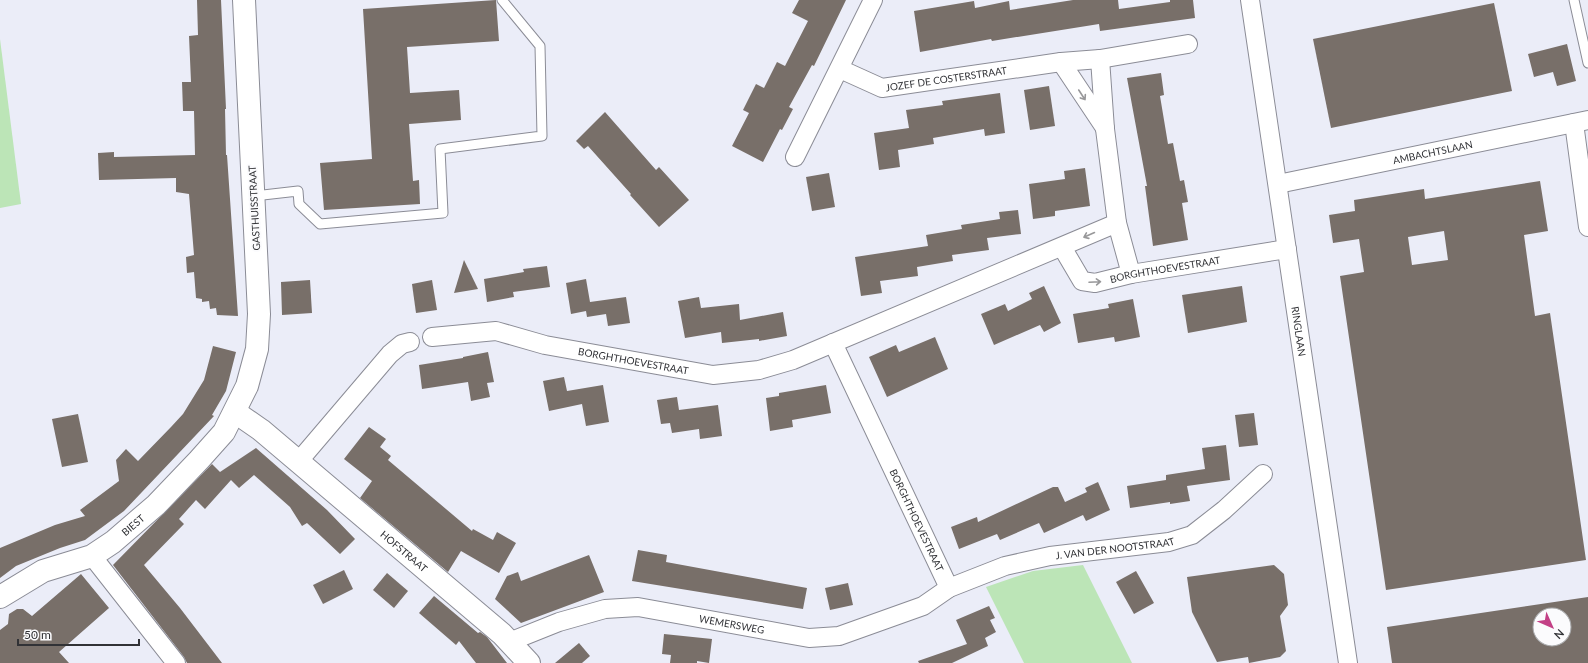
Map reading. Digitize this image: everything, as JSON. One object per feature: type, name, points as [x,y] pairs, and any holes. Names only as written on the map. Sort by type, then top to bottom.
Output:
[{"type":"main road","name":"GASTHUISSTRAAT","points":[[234,412],[247,386],[257,349],[259,314],[244,0]]},
{"type":"main road","name":"HOFSTRAAT","points":[[234,412],[261,430],[509,642],[529,663]]},
{"type":"main road","name":"BIEST","points":[[0,597],[43,572],[92,556],[114,542],[156,505],[224,432],[234,412]]},
{"type":"street","points":[[795,157],[873,0]]},
{"type":"street","name":"RINGLAAN","points":[[1250,0],[1348,663]]},
{"type":"street","name":"JOZEF DE COSTERSTRAAT","points":[[840,69],[882,88],[1061,62],[1100,59],[1188,44]]},
{"type":"street","points":[[1100,59],[1105,128],[1117,222],[1131,274]]},
{"type":"street","points":[[1061,62],[1105,128]]},
{"type":"street","points":[[1581,121],[1588,227]]},
{"type":"street","name":"AMBACHTSLAAN","points":[[1278,184],[1581,121]]},
{"type":"street","name":"BORGHTHOEVESTRAAT","points":[[432,337],[496,331],[546,345],[713,375],[759,370],[793,360],[833,344],[1062,247],[1117,222]]},
{"type":"street","name":"BORGHTHOEVESTRAAT","points":[[1062,247],[1082,282],[1095,283],[1131,274],[1287,249]]},
{"type":"street","points":[[298,462],[390,354],[402,344],[410,342]]},
{"type":"street","name":"BORGHTHOEVESTRAAT","points":[[833,344],[949,588]]},
{"type":"street","name":"J. VAN DER NOOTSTRAAT","points":[[949,588],[1006,566],[1050,556],[1169,542],[1192,535],[1224,510],[1263,474]]},
{"type":"street","points":[[92,556],[176,663]]},
{"type":"street","name":"WEMERSWEG","points":[[509,642],[559,622],[605,609],[638,607],[809,638],[839,636],[923,606],[949,588]]},
{"type":"lane","points":[[254,196],[298,191],[299,204],[320,224],[443,213],[440,149],[542,136],[540,46],[502,0]]},
{"type":"lane","points":[[1574,0],[1588,62]]},
{"type":"green space","points":[[0,39],[21,204],[0,208]]},
{"type":"green space","points":[[1083,565],[1132,663],[1024,663],[986,587],[1033,571]]},
{"type":"building","points":[[197,0],[221,0],[226,109],[226,155],[238,316],[217,315],[216,308],[210,309],[209,301],[202,302],[202,299],[196,298],[194,272],[187,273],[186,257],[194,255],[189,194],[176,192],[176,178],[99,180],[98,153],[114,152],[114,157],[195,155],[194,111],[183,111],[182,82],[191,82],[189,36],[198,35]]},
{"type":"building","points":[[496,0],[499,41],[407,47],[410,93],[459,90],[461,120],[409,124],[413,181],[419,180],[420,204],[324,210],[320,163],[372,159],[363,9]]},
{"type":"building","points":[[799,0],[846,0],[814,66],[812,65],[789,107],[793,109],[782,130],[780,129],[763,162],[732,146],[749,113],[743,110],[756,84],[764,88],[777,62],[785,66],[808,21],[792,13]]},
{"type":"building","points":[[1073,0],[1118,0],[1119,9],[1170,2],[1170,0],[1193,0],[1195,18],[1100,31],[1099,24],[992,41],[991,39],[920,52],[914,11],[974,1],[975,8],[1009,1],[1010,10]]},
{"type":"building","points":[[1494,3],[1512,91],[1331,128],[1313,39]]},
{"type":"building","points":[[1567,44],[1576,81],[1557,86],[1553,72],[1534,77],[1528,54]]},
{"type":"building","points":[[1161,73],[1164,95],[1160,96],[1168,144],[1173,143],[1180,181],[1184,180],[1188,202],[1182,203],[1188,240],[1153,246],[1145,186],[1147,186],[1127,78]]},
{"type":"building","points":[[1049,86],[1055,126],[1030,130],[1024,90]]},
{"type":"building","points":[[1000,93],[1005,133],[985,136],[984,129],[933,138],[934,144],[898,150],[900,167],[879,170],[874,133],[909,128],[906,110],[943,105],[942,101]]},
{"type":"building","points":[[605,112],[656,170],[659,167],[689,200],[659,227],[588,146],[584,149],[576,141]]},
{"type":"building","points":[[1085,168],[1090,206],[1055,211],[1055,216],[1033,219],[1029,184],[1065,179],[1064,171]]},
{"type":"building","points":[[829,173],[835,207],[812,211],[806,177]]},
{"type":"building","points":[[1540,181],[1548,231],[1524,235],[1535,316],[1550,313],[1586,560],[1386,590],[1340,276],[1364,272],[1359,239],[1333,243],[1329,215],[1355,211],[1354,200],[1424,189],[1425,199]],"holes":[[[1444,231],[1448,260],[1412,265],[1408,237]]]},
{"type":"building","points":[[1018,210],[1021,234],[987,238],[989,250],[952,255],[953,261],[917,267],[918,276],[880,281],[882,293],[861,296],[855,257],[928,246],[926,235],[962,229],[961,225],[1000,219],[999,212]]},
{"type":"building","points":[[464,260],[478,289],[454,293]]},
{"type":"building","points":[[547,266],[550,287],[513,292],[514,297],[487,302],[484,279],[524,272],[523,269]]},
{"type":"building","points":[[586,279],[590,302],[626,297],[630,323],[608,326],[606,314],[587,317],[586,311],[571,314],[566,283]]},
{"type":"building","points":[[310,280],[312,313],[282,315],[281,282]]},
{"type":"building","points":[[432,280],[437,310],[416,313],[412,284]]},
{"type":"building","points":[[1044,286],[1061,323],[1044,332],[1040,325],[994,345],[981,314],[1005,304],[1008,311],[1032,299],[1029,293]]},
{"type":"building","points":[[1242,286],[1247,322],[1188,333],[1182,295]]},
{"type":"building","points":[[699,297],[701,308],[739,304],[740,320],[783,312],[787,336],[759,341],[759,339],[722,343],[721,332],[685,338],[678,301]]},
{"type":"building","points":[[1133,299],[1140,337],[1115,342],[1114,337],[1078,343],[1073,314],[1109,308],[1108,304]]},
{"type":"building","points":[[935,337],[948,369],[887,397],[869,357],[896,345],[899,352]]},
{"type":"building","points":[[213,346],[236,352],[226,391],[212,415],[214,416],[124,511],[85,540],[60,548],[16,566],[0,578],[0,548],[55,525],[85,516],[80,510],[119,481],[116,460],[126,449],[138,461],[183,414],[204,380]]},
{"type":"building","points":[[488,352],[494,382],[487,383],[490,397],[471,401],[468,382],[422,389],[419,365],[463,358]]},
{"type":"building","points":[[564,377],[567,391],[603,385],[609,422],[586,426],[582,404],[549,411],[543,381]]},
{"type":"building","points":[[826,385],[831,413],[792,420],[793,427],[770,431],[766,398],[779,396],[779,393]]},
{"type":"building","points":[[677,397],[679,410],[718,405],[722,436],[700,439],[699,429],[672,433],[670,423],[661,424],[657,400]]},
{"type":"building","points":[[1254,413],[1258,445],[1239,447],[1235,415]]},
{"type":"building","points":[[78,414],[88,462],[62,467],[52,419]]},
{"type":"building","points":[[369,427],[386,439],[380,447],[391,456],[388,460],[472,531],[473,529],[493,540],[497,532],[516,543],[499,573],[461,551],[448,572],[360,498],[372,481],[344,459]]},
{"type":"building","points":[[1226,445],[1230,480],[1187,486],[1190,501],[1170,504],[1170,502],[1130,508],[1127,486],[1166,480],[1166,475],[1205,469],[1202,448]]},
{"type":"building","points":[[256,448],[327,510],[355,539],[340,554],[307,523],[302,526],[290,507],[254,475],[239,488],[231,480],[205,509],[196,500],[179,519],[184,524],[144,565],[180,608],[222,663],[187,663],[184,657],[113,565],[212,464],[220,472]]},
{"type":"building","points":[[1098,482],[1110,510],[1086,521],[1083,515],[1044,533],[1039,523],[1000,540],[997,534],[959,549],[951,527],[977,517],[978,522],[1053,487],[1058,487],[1065,502],[1087,492],[1085,488]]},
{"type":"building","points":[[638,550],[667,555],[666,562],[807,588],[803,609],[632,581]]},
{"type":"building","points":[[589,555],[604,592],[521,623],[495,599],[507,576],[518,572],[521,581]]},
{"type":"building","points":[[1274,565],[1284,574],[1288,605],[1280,616],[1286,651],[1280,657],[1249,663],[1248,657],[1217,662],[1192,612],[1187,577]]},
{"type":"building","points":[[344,570],[353,589],[323,604],[313,585]]},
{"type":"building","points":[[1136,571],[1154,603],[1134,614],[1116,582]]},
{"type":"building","points":[[387,573],[408,591],[394,608],[373,590]]},
{"type":"building","points":[[81,574],[109,608],[59,652],[69,663],[0,663],[0,630],[8,624],[9,614],[17,609],[23,609],[32,616]]},
{"type":"building","points":[[848,583],[853,605],[830,610],[825,588]]},
{"type":"building","points":[[434,596],[478,633],[480,632],[487,637],[507,663],[476,663],[459,641],[456,645],[419,613]]},
{"type":"building","points":[[1588,597],[1588,663],[1392,663],[1387,627]]},
{"type":"building","points":[[989,606],[995,618],[990,620],[996,632],[985,638],[988,646],[952,663],[919,663],[918,661],[967,644],[956,620]]},
{"type":"building","points":[[664,634],[712,639],[709,663],[697,661],[697,663],[670,663],[671,655],[662,654]]},
{"type":"building","points":[[579,643],[590,656],[582,663],[555,663]]}]
